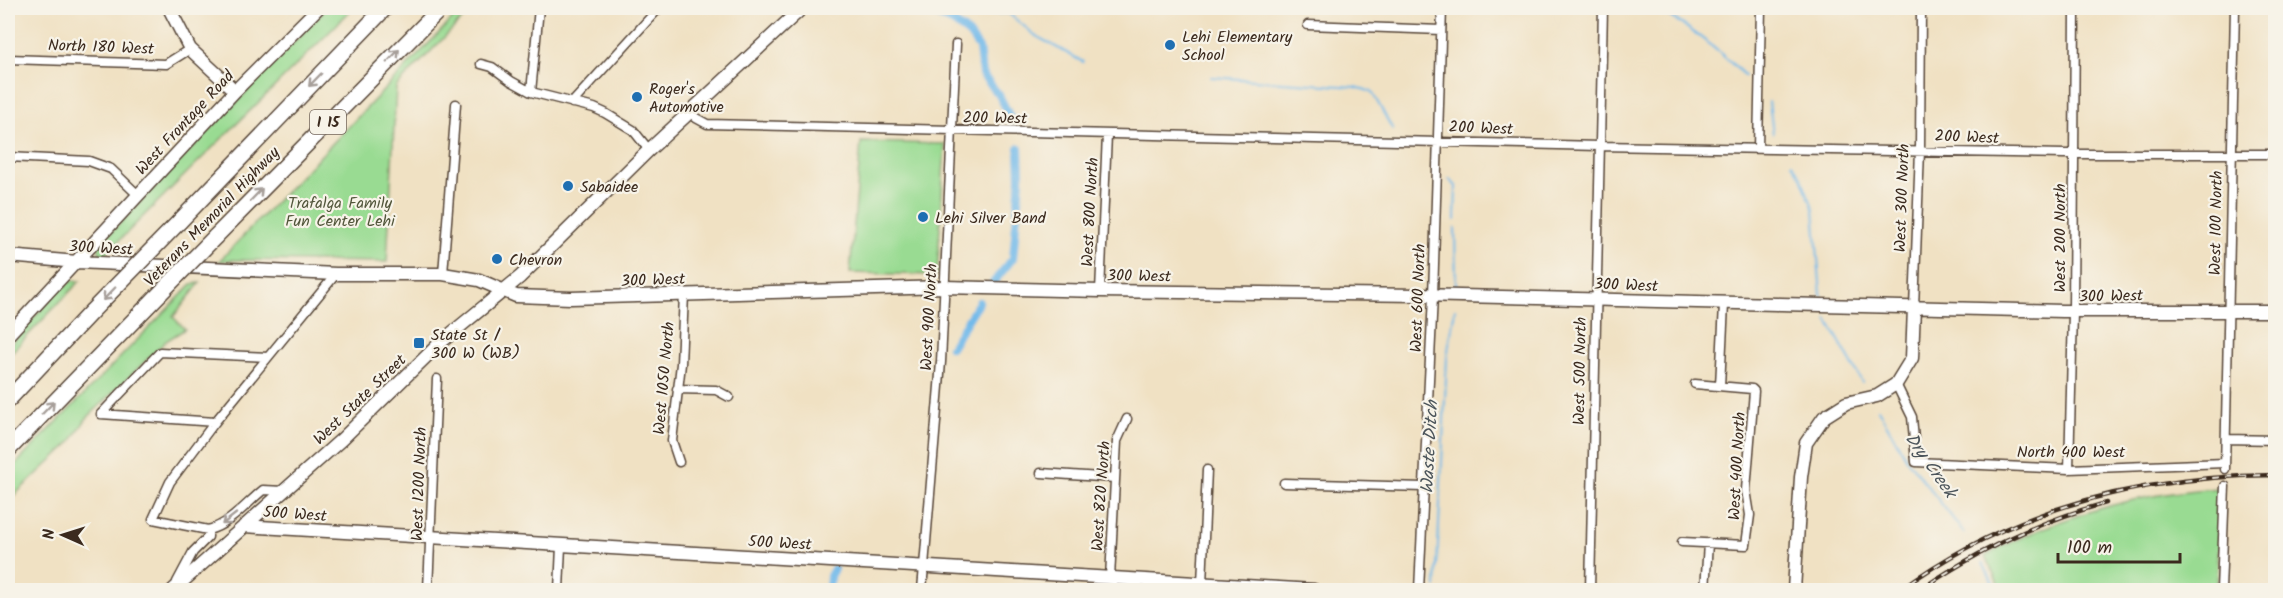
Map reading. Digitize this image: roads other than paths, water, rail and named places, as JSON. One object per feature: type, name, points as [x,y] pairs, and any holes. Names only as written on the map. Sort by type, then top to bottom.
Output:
[{"type":"highway","name":"Veterans Memorial Highway","points":[[8,400],[385,8]]},
{"type":"highway","name":"Veterans Memorial Highway","points":[[8,450],[441,8]]},
{"type":"street","points":[[169,8],[190,49],[235,91]]},
{"type":"street","name":"West Frontage Road","points":[[8,335],[235,91],[318,8]]},
{"type":"street","points":[[531,92],[539,8]]},
{"type":"street","points":[[572,103],[658,8]]},
{"type":"street","name":"West State Street","points":[[173,590],[285,491],[441,342],[505,291],[649,150],[802,8]]},
{"type":"street","name":"West 600 North","points":[[1419,591],[1433,296],[1442,8]]},
{"type":"street","name":"West 500 North","points":[[1590,591],[1603,8]]},
{"type":"street","points":[[1758,148],[1761,8]]},
{"type":"street","name":"West 300 North","points":[[1896,384],[1912,358],[1920,150],[1921,8]]},
{"type":"street","name":"West 200 North","points":[[2069,469],[2073,312],[2075,8]]},
{"type":"street","name":"West 100 North","points":[[2225,466],[2235,8]]},
{"type":"street","points":[[1308,25],[1441,30]]},
{"type":"street","name":"West 900 North","points":[[922,591],[936,423],[956,44]]},
{"type":"street","name":"North 180 West","points":[[8,58],[166,63],[190,49]]},
{"type":"street","points":[[481,64],[492,67],[531,92],[599,110],[633,130],[649,150]]},
{"type":"street","points":[[443,274],[456,104]]},
{"type":"street","name":"200 West","points":[[690,112],[707,124],[952,131],[1599,146],[2074,154],[2276,154]]},
{"type":"street","name":"West 800 North","points":[[1100,291],[1107,135]]},
{"type":"street","points":[[8,157],[89,160],[111,169],[138,195]]},
{"type":"street","name":"300 West","points":[[8,256],[77,262],[336,274],[443,274],[469,278],[516,296],[571,298],[944,287],[1433,296],[2073,312],[2276,311]]},
{"type":"street","points":[[285,491],[263,490],[230,519],[208,530],[153,519],[170,482],[215,422],[336,274]]},
{"type":"street","name":"West 1050 North","points":[[680,462],[672,441],[681,364],[684,294]]},
{"type":"street","points":[[1695,384],[1720,386],[1724,304]]},
{"type":"street","points":[[215,422],[101,414],[160,352],[268,357]]},
{"type":"street","name":"West 1200 North","points":[[428,591],[437,379]]},
{"type":"street","points":[[1794,591],[1801,477],[1806,443],[1824,417],[1846,402],[1876,396],[1896,384]]},
{"type":"street","name":"North 400 West","points":[[1896,384],[1912,417],[1916,462],[2069,469],[2225,466]]},
{"type":"street","name":"West 400 North","points":[[1708,543],[1746,545],[1750,515],[1746,490],[1754,392],[1752,389],[1720,386]]},
{"type":"street","points":[[677,389],[716,390],[729,398]]},
{"type":"street","name":"West 820 North","points":[[1110,578],[1117,441],[1127,419]]},
{"type":"street","points":[[2226,439],[2276,440]]},
{"type":"street","points":[[1202,584],[1207,470]]},
{"type":"street","points":[[1041,473],[1114,478]]},
{"type":"street","points":[[1284,483],[1423,488]]},
{"type":"street","points":[[2221,591],[2225,486]]},
{"type":"street","name":"500 West","points":[[244,526],[1314,591]]},
{"type":"street","points":[[173,590],[193,552],[208,537],[208,530]]},
{"type":"street","points":[[1682,542],[1708,543],[1705,591]]},
{"type":"street","points":[[559,591],[561,546]]},
{"type":"waterway","points":[[922,8],[954,23],[969,34],[979,48],[982,74],[999,95],[1012,121]]},
{"type":"waterway","name":"Waste Ditch","points":[[974,8],[988,14],[1008,13],[1036,36],[1083,62]]},
{"type":"waterway","name":"Dry Creek","points":[[1655,8],[1702,39],[1745,76]]},
{"type":"waterway","name":"Waste Ditch","points":[[1211,77],[1356,87],[1372,92],[1393,130]]},
{"type":"waterway","name":"Dry Creek","points":[[1769,102],[1773,134]]},
{"type":"waterway","points":[[993,283],[1013,258],[1020,179],[1019,148]]},
{"type":"waterway","name":"Dry Creek","points":[[1792,163],[1801,177],[1814,210],[1821,295]]},
{"type":"waterway","name":"Waste Ditch","points":[[1449,179],[1456,186],[1455,220]]},
{"type":"waterway","name":"Waste Ditch","points":[[1455,228],[1456,289]]},
{"type":"waterway","points":[[951,347],[979,302]]},
{"type":"waterway","name":"Waste Ditch","points":[[1436,587],[1447,357],[1455,309]]},
{"type":"waterway","name":"Dry Creek","points":[[1827,319],[1862,382]]},
{"type":"waterway","name":"Dry Creek","points":[[1878,409],[1906,458],[1964,533]]},
{"type":"waterway","name":"Dry Creek","points":[[1983,563],[1996,590]]},
{"type":"waterway","points":[[829,590],[830,576],[834,569]]},
{"type":"railway","points":[[1900,590],[1942,562],[1986,538],[2032,518],[2079,502],[2127,490],[2176,482],[2276,475]]},
{"type":"railway","points":[[1920,590],[1964,562],[2009,539],[2081,510],[2106,503]]},
{"type":"place","name":"Lehi Elementary School","points":[[1170,45]]},
{"type":"place","name":"Roger's Automotive","points":[[637,97]]},
{"type":"place","name":"Sabaidee","points":[[568,186]]},
{"type":"place","name":"Lehi Silver Band","points":[[923,217]]},
{"type":"place","name":"Chevron","points":[[497,259]]},
{"type":"place","name":"State St / 300 W (WB)","points":[[419,343]]},
{"type":"park label","name":"Trafalga Family Fun Center Lehi","points":[[340,211]]}]
